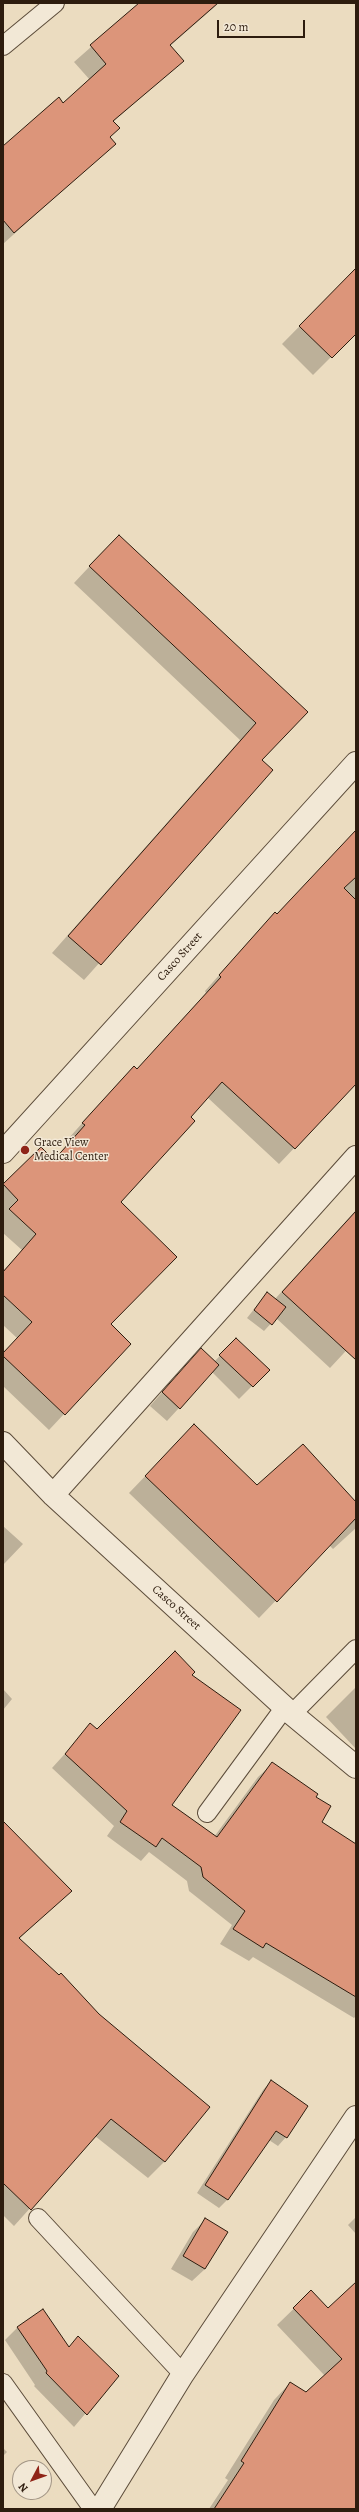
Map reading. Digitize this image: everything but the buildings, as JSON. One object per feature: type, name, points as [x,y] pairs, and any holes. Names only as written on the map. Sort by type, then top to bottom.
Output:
[{"type":"street","name":"Casco Street","points":[[3,1152],[356,763]]},
{"type":"street","points":[[52,1495],[356,1157]]},
{"type":"street","name":"Casco Street","points":[[3,1443],[52,1495],[289,1711],[356,1767]]},
{"type":"street","points":[[100,2509],[183,2374],[356,2117]]},
{"type":"lane","points":[[3,46],[54,3]]},
{"type":"lane","points":[[207,1813],[289,1711],[356,1649]]},
{"type":"lane","points":[[38,2218],[183,2374]]},
{"type":"lane","points":[[3,2383],[93,2509]]},
{"type":"place","name":"Grace View Medical Center","points":[[25,1150]]}]
